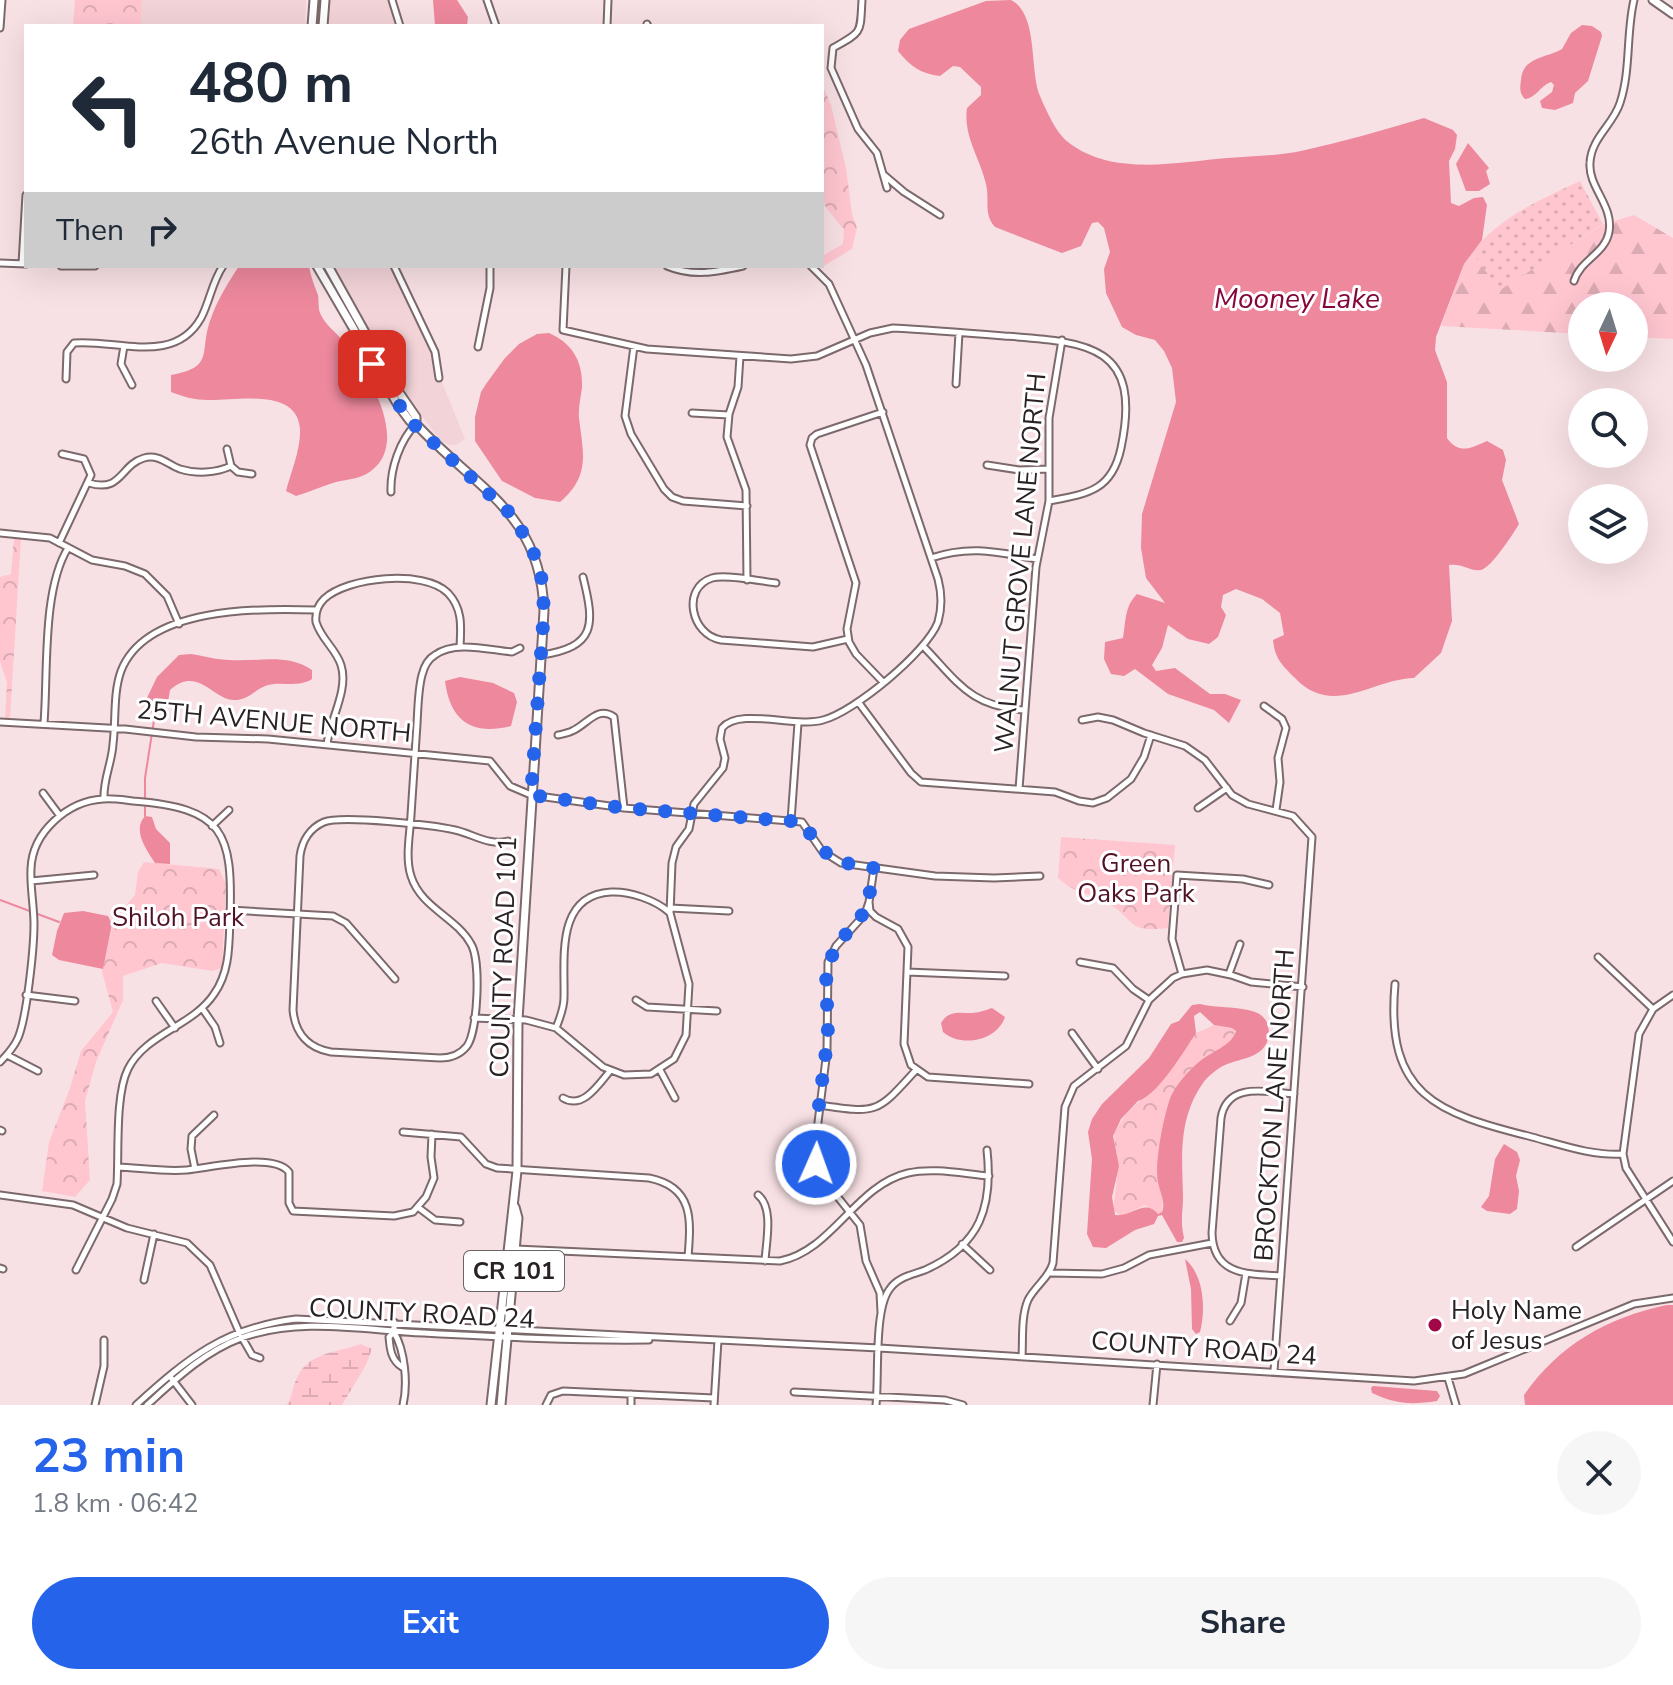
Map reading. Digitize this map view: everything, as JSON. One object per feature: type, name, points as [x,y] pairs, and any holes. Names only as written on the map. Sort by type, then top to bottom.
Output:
[{"type":"main road","points":[[312,24],[314,0]]},
{"type":"main road","points":[[323,24],[325,0]]},
{"type":"main road","points":[[1653,0],[1673,14]]},
{"type":"main road","name":"COUNTY ROAD 101","points":[[318,268],[385,387],[410,421],[502,505],[528,540],[539,568],[543,594],[541,655],[518,1020],[517,1171],[510,1218],[501,1405]]},
{"type":"main road","name":"COUNTY ROAD 101","points":[[329,268],[396,388],[416,417],[416,424]]},
{"type":"main road","name":"COUNTY ROAD 101","points":[[491,1405],[516,1249],[518,1218],[514,1204]]},
{"type":"street","points":[[0,28],[2,0]]},
{"type":"street","points":[[392,0],[399,24]]},
{"type":"street","points":[[487,0],[495,24]]},
{"type":"street","points":[[607,24],[608,0]]},
{"type":"street","points":[[862,0],[857,35],[833,48],[831,68],[858,129],[877,153],[887,188]]},
{"type":"street","points":[[1574,281],[1582,265],[1603,246],[1609,233],[1608,213],[1590,171],[1590,164],[1596,141],[1620,104],[1634,0]]},
{"type":"street","points":[[884,174],[904,192],[940,215]]},
{"type":"street","points":[[0,263],[24,264]]},
{"type":"street","points":[[66,379],[68,343],[156,347],[184,336],[202,316],[214,280],[222,268]]},
{"type":"street","points":[[395,268],[435,352],[439,378]]},
{"type":"street","points":[[478,347],[490,288],[490,268]]},
{"type":"street","points":[[565,268],[563,330],[634,346],[740,356],[804,358],[829,352],[870,333],[893,328],[1062,340],[1084,345],[1111,364],[1122,383],[1128,415],[1119,458],[1104,483],[1088,493],[1049,501]]},
{"type":"street","points":[[675,268],[694,273],[729,268]]},
{"type":"street","points":[[474,1018],[518,1020],[556,1028],[610,1071],[633,1076],[660,1070],[674,1059],[683,1043],[688,1009],[687,972],[670,910],[674,854],[689,829],[694,804],[723,768],[725,758],[720,739],[726,723],[742,718],[798,723],[822,721],[859,703],[923,646],[938,621],[941,600],[931,558],[883,412],[866,365],[829,284],[813,268]]},
{"type":"street","points":[[956,384],[959,333]]},
{"type":"street","name":"WALNUT GROVE LANE NORTH","points":[[1019,789],[1037,559],[1049,501],[1049,418],[1062,340]]},
{"type":"street","points":[[124,346],[121,364],[132,385]]},
{"type":"street","points":[[634,346],[625,416],[631,434],[664,489],[677,500],[747,506]]},
{"type":"street","points":[[740,356],[738,387],[729,415],[727,437],[746,490],[747,580]]},
{"type":"street","points":[[883,412],[822,432],[811,441],[856,583],[848,622],[848,639],[856,654],[883,682]]},
{"type":"street","points":[[692,413],[729,415]]},
{"type":"street","points":[[391,492],[403,440],[416,424]]},
{"type":"street","points":[[227,449],[231,466],[238,472],[252,474]]},
{"type":"street","points":[[59,543],[89,483],[90,469],[84,459],[62,454]]},
{"type":"street","points":[[89,483],[101,485],[114,482],[135,462],[150,457],[189,471],[214,471],[231,466]]},
{"type":"street","points":[[987,465],[1019,470],[1049,469]]},
{"type":"street","points":[[0,533],[50,538],[92,560],[125,566],[145,574],[167,596],[179,624]]},
{"type":"street","points":[[44,723],[52,592],[58,567],[68,548]]},
{"type":"street","points":[[931,558],[975,549],[1037,559]]},
{"type":"street","points":[[541,655],[572,647],[588,629],[591,612],[583,577]]},
{"type":"street","points":[[327,744],[329,724],[341,695],[343,677],[339,659],[318,628],[316,610],[327,596],[372,580],[397,578],[427,581],[442,588],[457,607],[461,622],[460,647]]},
{"type":"street","points":[[776,583],[713,578],[703,583],[696,593],[693,607],[698,627],[708,636],[721,640],[813,647],[848,639]]},
{"type":"street","points":[[104,799],[105,780],[113,752],[119,680],[127,660],[149,636],[179,624],[241,609],[316,610]]},
{"type":"street","points":[[923,646],[980,701],[997,708],[1025,710]]},
{"type":"street","points":[[508,841],[498,843],[453,829],[410,825],[334,819],[313,828],[301,848],[293,1010],[297,1028],[307,1042],[331,1052],[440,1058],[454,1056],[465,1048],[472,1036],[477,967],[475,952],[468,939],[417,889],[409,863],[410,825],[422,673],[436,653],[460,647],[512,652],[520,648]]},
{"type":"street","points":[[859,703],[921,782],[1061,793],[1086,803],[1101,801],[1131,779],[1144,757],[1151,735]]},
{"type":"street","points":[[1082,720],[1105,718],[1174,741],[1196,752],[1227,788],[1248,804],[1276,810],[1280,782],[1278,758],[1286,728],[1282,719],[1264,706]]},
{"type":"street","points":[[558,735],[571,732],[599,713],[607,712],[614,717],[624,808]]},
{"type":"street","name":"25TH AVENUE NORTH","points":[[0,722],[327,744],[490,761],[510,786],[531,795]]},
{"type":"street","points":[[791,821],[798,723]]},
{"type":"street","points":[[1198,808],[1227,788]]},
{"type":"street","points":[[43,793],[60,816]]},
{"type":"street","points":[[531,795],[624,808],[802,822],[822,851],[834,860],[874,868],[964,878],[1040,876]]},
{"type":"street","points":[[0,1062],[7,1055],[21,1027],[34,934],[31,867],[34,852],[48,828],[60,816],[83,803],[104,799],[177,805],[197,813],[220,836],[229,856],[232,878],[228,955],[223,978],[213,997],[202,1008],[139,1054],[128,1068],[122,1086],[115,1191],[76,1270]]},
{"type":"street","points":[[212,826],[229,810]]},
{"type":"street","name":"BROCKTON LANE NORTH","points":[[1273,1372],[1313,842],[1299,821],[1286,812],[1276,810]]},
{"type":"street","points":[[874,868],[865,914],[836,946],[828,962],[827,1043],[814,1144],[816,1164],[825,1181],[863,1234],[866,1261],[880,1293],[876,1405]]},
{"type":"street","points":[[31,881],[94,875]]},
{"type":"street","points":[[1182,974],[1172,939],[1177,875],[1243,879],[1269,885]]},
{"type":"street","points":[[556,1028],[563,1008],[565,943],[570,919],[578,906],[592,896],[621,893],[670,910],[729,911]]},
{"type":"street","points":[[869,902],[872,914],[898,929],[906,940],[904,1044],[907,1059],[916,1070],[934,1078],[1029,1084]]},
{"type":"street","points":[[230,910],[325,914],[340,919],[395,979]]},
{"type":"street","points":[[1229,974],[1240,944]]},
{"type":"street","points":[[1598,957],[1653,1009]]},
{"type":"street","points":[[1080,962],[1113,968],[1133,989],[1149,1000]]},
{"type":"street","points":[[1022,1357],[1026,1306],[1032,1293],[1050,1273],[1054,1257],[1066,1099],[1074,1086],[1126,1046],[1149,1000],[1164,984],[1182,974],[1207,970],[1251,982],[1303,987]]},
{"type":"street","points":[[907,972],[1005,976]]},
{"type":"street","points":[[1395,984],[1393,1024],[1397,1049],[1409,1074],[1435,1103],[1483,1125],[1600,1154],[1623,1154]]},
{"type":"street","points":[[26,995],[75,1001]]},
{"type":"street","points":[[1673,995],[1653,1009],[1643,1024],[1636,1045],[1623,1154],[1626,1168],[1673,1242]]},
{"type":"street","points":[[636,1000],[647,1007],[717,1011]]},
{"type":"street","points":[[156,1001],[175,1028]]},
{"type":"street","points":[[202,1008],[215,1027],[220,1043]]},
{"type":"street","points":[[1072,1033],[1098,1069]]},
{"type":"street","points":[[7,1055],[38,1071]]},
{"type":"street","points":[[660,1070],[675,1098]]},
{"type":"street","points":[[820,1105],[855,1111],[873,1110],[888,1101],[916,1070]]},
{"type":"street","points":[[563,1098],[575,1101],[588,1096],[610,1071]]},
{"type":"street","points":[[1281,1276],[1246,1273],[1224,1264],[1212,1243],[1221,1118],[1225,1105],[1234,1095],[1246,1091],[1294,1094]]},
{"type":"street","points":[[195,1169],[192,1136],[214,1115]]},
{"type":"street","points":[[403,1132],[461,1137],[486,1164],[517,1171],[649,1178],[666,1183],[679,1194],[688,1209],[688,1257]]},
{"type":"street","points":[[118,1167],[182,1170],[221,1163],[280,1164],[287,1168],[290,1176],[289,1206],[296,1212],[394,1216],[419,1208],[434,1178],[432,1134]]},
{"type":"street","points":[[881,1312],[888,1291],[898,1281],[935,1265],[962,1244],[983,1216],[989,1176],[987,1150]]},
{"type":"street","points":[[516,1249],[780,1261],[797,1257],[886,1182],[907,1173],[930,1171],[989,1176]]},
{"type":"street","points":[[1576,1247],[1673,1181]]},
{"type":"street","points":[[0,1195],[62,1203],[127,1228],[187,1243],[204,1257],[216,1275],[252,1355],[260,1358]]},
{"type":"street","points":[[758,1195],[766,1204],[767,1213],[765,1261]]},
{"type":"street","points":[[419,1208],[435,1220],[460,1222]]},
{"type":"street","points":[[144,1280],[154,1234]]},
{"type":"street","points":[[1050,1273],[1102,1274],[1124,1268],[1149,1255],[1212,1243]]},
{"type":"street","points":[[962,1244],[990,1270]]},
{"type":"street","points":[[1230,1321],[1244,1295],[1246,1273]]},
{"type":"street","name":"COUNTY ROAD 24","points":[[136,1405],[204,1348],[296,1319],[394,1322],[561,1341],[718,1340],[1404,1381],[1448,1378],[1634,1304],[1673,1298]]},
{"type":"street","points":[[394,1322],[394,1332],[389,1337],[396,1363],[402,1368],[406,1390],[403,1405]]},
{"type":"street","name":"COUNTY ROAD 24","points":[[241,1334],[308,1326],[394,1332],[503,1333]]},
{"type":"street","points":[[95,1405],[104,1366],[104,1340]]},
{"type":"street","points":[[546,1405],[551,1395],[563,1391],[714,1402],[718,1340]]},
{"type":"street","points":[[1153,1405],[1157,1364]]},
{"type":"street","points":[[171,1378],[192,1405]]},
{"type":"street","name":"COUNTY ROAD 24","points":[[147,1405],[171,1378]]},
{"type":"street","points":[[1448,1378],[1456,1405]]},
{"type":"street","points":[[794,1392],[945,1400],[963,1405]]},
{"type":"street","points":[[631,1394],[631,1405]]},
{"type":"shaded area","points":[[142,0],[306,0],[305,24],[141,24]]},
{"type":"shaded area","points":[[329,0],[395,0],[403,24],[327,24]]},
{"type":"shaded area","points":[[335,268],[396,268],[465,439],[456,445],[440,440],[400,387]]},
{"type":"green space","points":[[75,0],[142,0],[141,24],[73,24]]},
{"type":"green space","points":[[824,89],[846,168],[857,228],[852,249],[824,266],[824,255],[843,244],[844,230],[825,206]]},
{"type":"green space","points":[[1580,181],[1603,224],[1500,291],[1472,253],[1508,219]]},
{"type":"green space","points":[[1634,215],[1673,238],[1673,339],[1648,338],[1648,292],[1568,292],[1568,333],[1441,326],[1464,264],[1472,253],[1500,290],[1604,224]]},
{"type":"green space","points":[[14,538],[21,538],[10,719],[5,719],[7,683],[0,661],[0,577],[11,574]]},
{"type":"green space","name":"Green Oaks Park","points":[[1061,837],[1175,845],[1168,928],[1138,927],[1108,903],[1071,888],[1058,878]]},
{"type":"green space","name":"Shiloh Park","points":[[144,862],[219,869],[226,884],[222,968],[212,971],[162,963],[123,976],[123,1000],[96,1062],[85,1101],[90,1180],[75,1197],[42,1191],[49,1142],[81,1051],[113,1012],[102,972],[114,919],[135,895],[138,872]]},
{"type":"green space","points":[[1214,1025],[1235,1029],[1234,1038],[1169,1102],[1162,1213],[1158,1214],[1145,1205],[1122,1216],[1113,1211],[1117,1179],[1114,1133],[1126,1114],[1166,1075],[1196,1033]]},
{"type":"green space","points":[[361,1344],[372,1349],[342,1405],[287,1405],[296,1380],[307,1364],[323,1355]]},
{"type":"water","points":[[433,0],[457,0],[468,17],[467,24],[435,24]]},
{"type":"water","name":"Mooney Lake","points":[[1011,0],[1026,17],[1040,96],[1059,133],[1085,153],[1105,160],[1146,165],[1283,154],[1332,144],[1424,118],[1453,130],[1457,135],[1449,161],[1451,203],[1459,206],[1483,197],[1487,205],[1482,240],[1464,264],[1436,337],[1435,350],[1447,382],[1447,438],[1456,447],[1470,448],[1487,441],[1503,450],[1506,460],[1502,480],[1519,524],[1502,550],[1485,568],[1477,570],[1449,565],[1452,621],[1441,653],[1414,678],[1338,696],[1309,690],[1286,669],[1275,652],[1273,640],[1284,635],[1280,613],[1262,599],[1236,589],[1223,595],[1221,607],[1226,615],[1218,637],[1209,644],[1188,639],[1168,625],[1162,648],[1152,665],[1156,671],[1175,668],[1210,694],[1225,694],[1241,700],[1229,723],[1214,710],[1168,694],[1135,669],[1124,676],[1111,674],[1104,659],[1105,642],[1123,638],[1126,615],[1133,599],[1137,594],[1165,603],[1146,578],[1141,548],[1142,514],[1176,402],[1172,368],[1155,340],[1122,327],[1106,293],[1104,269],[1110,252],[1104,228],[1098,222],[1092,223],[1081,246],[1062,253],[995,227],[989,217],[986,184],[966,118],[967,108],[981,95],[981,87],[960,67],[953,66],[940,76],[933,75],[916,68],[898,51],[900,40],[909,29],[986,1]]},
{"type":"water","points":[[1582,25],[1592,26],[1602,36],[1588,81],[1575,93],[1573,103],[1555,110],[1542,108],[1540,101],[1552,92],[1554,85],[1551,82],[1525,99],[1520,88],[1522,72],[1530,62],[1562,49],[1571,33]]},
{"type":"water","points":[[1468,143],[1489,168],[1486,171],[1490,184],[1479,191],[1466,191],[1456,164]]},
{"type":"water","points":[[238,268],[310,268],[322,317],[353,353],[381,406],[387,442],[382,458],[371,471],[296,496],[286,491],[300,429],[296,416],[288,407],[263,399],[203,400],[171,392],[171,375],[185,372],[200,363],[207,332],[223,293]]},
{"type":"water","points":[[549,333],[570,348],[578,361],[582,378],[579,414],[583,463],[577,483],[560,502],[535,498],[502,481],[475,441],[475,417],[486,384],[519,344],[537,334]]},
{"type":"water","points":[[179,655],[225,660],[293,662],[312,670],[312,679],[301,683],[268,685],[234,700],[189,681],[170,690],[162,713],[147,712],[145,702],[157,677]]},
{"type":"water","points":[[460,677],[493,683],[514,693],[517,702],[511,726],[485,729],[465,722],[452,706],[445,681]]},
{"type":"water","points":[[145,816],[152,817],[156,829],[170,843],[170,864],[155,863],[144,846],[140,827]]},
{"type":"water","points":[[83,911],[108,916],[112,924],[103,969],[59,960],[52,955],[64,913]]},
{"type":"water","points":[[1192,1005],[1244,1009],[1259,1014],[1268,1026],[1267,1043],[1250,1057],[1216,1070],[1205,1081],[1189,1110],[1182,1152],[1182,1242],[1177,1242],[1162,1215],[1154,1224],[1135,1230],[1106,1248],[1093,1247],[1087,1234],[1092,1159],[1088,1132],[1092,1119],[1102,1104],[1149,1058],[1171,1024],[1179,1021]],"holes":[[[1200,1012],[1214,1025],[1232,1028],[1236,1031],[1234,1036],[1187,1074],[1173,1091],[1168,1104],[1157,1164],[1162,1212],[1158,1214],[1143,1208],[1115,1215],[1112,1197],[1119,1166],[1113,1136],[1121,1119],[1162,1082],[1178,1061],[1196,1033],[1194,1016]]]},
{"type":"water","points":[[992,1008],[1005,1017],[987,1037],[959,1040],[943,1032],[941,1023],[951,1014]]},
{"type":"water","points":[[1504,1144],[1517,1152],[1520,1160],[1516,1176],[1519,1191],[1517,1209],[1510,1214],[1487,1211],[1481,1207],[1489,1196],[1495,1159]]},
{"type":"water","points":[[1185,1259],[1196,1274],[1202,1293],[1202,1323],[1200,1332],[1196,1334],[1192,1329],[1191,1289]]},
{"type":"water","points":[[1673,1305],[1673,1405],[1525,1405],[1524,1395],[1538,1377],[1586,1336],[1624,1318]]},
{"type":"water","points":[[1373,1386],[1437,1391],[1440,1396],[1437,1401],[1403,1403],[1372,1393]]},
{"type":"waterway","points":[[145,816],[145,778],[155,714]]},
{"type":"waterway","points":[[0,900],[59,922]]},
{"type":"place","name":"Holy Name of Jesus","points":[[1435,1325]]},
{"type":"route","points":[[372,364],[410,421],[513,516],[533,551],[542,580],[544,611],[531,795],[624,808],[802,822],[827,856],[841,863],[874,868],[865,914],[836,946],[826,971],[828,1035],[814,1144],[816,1164]]}]
